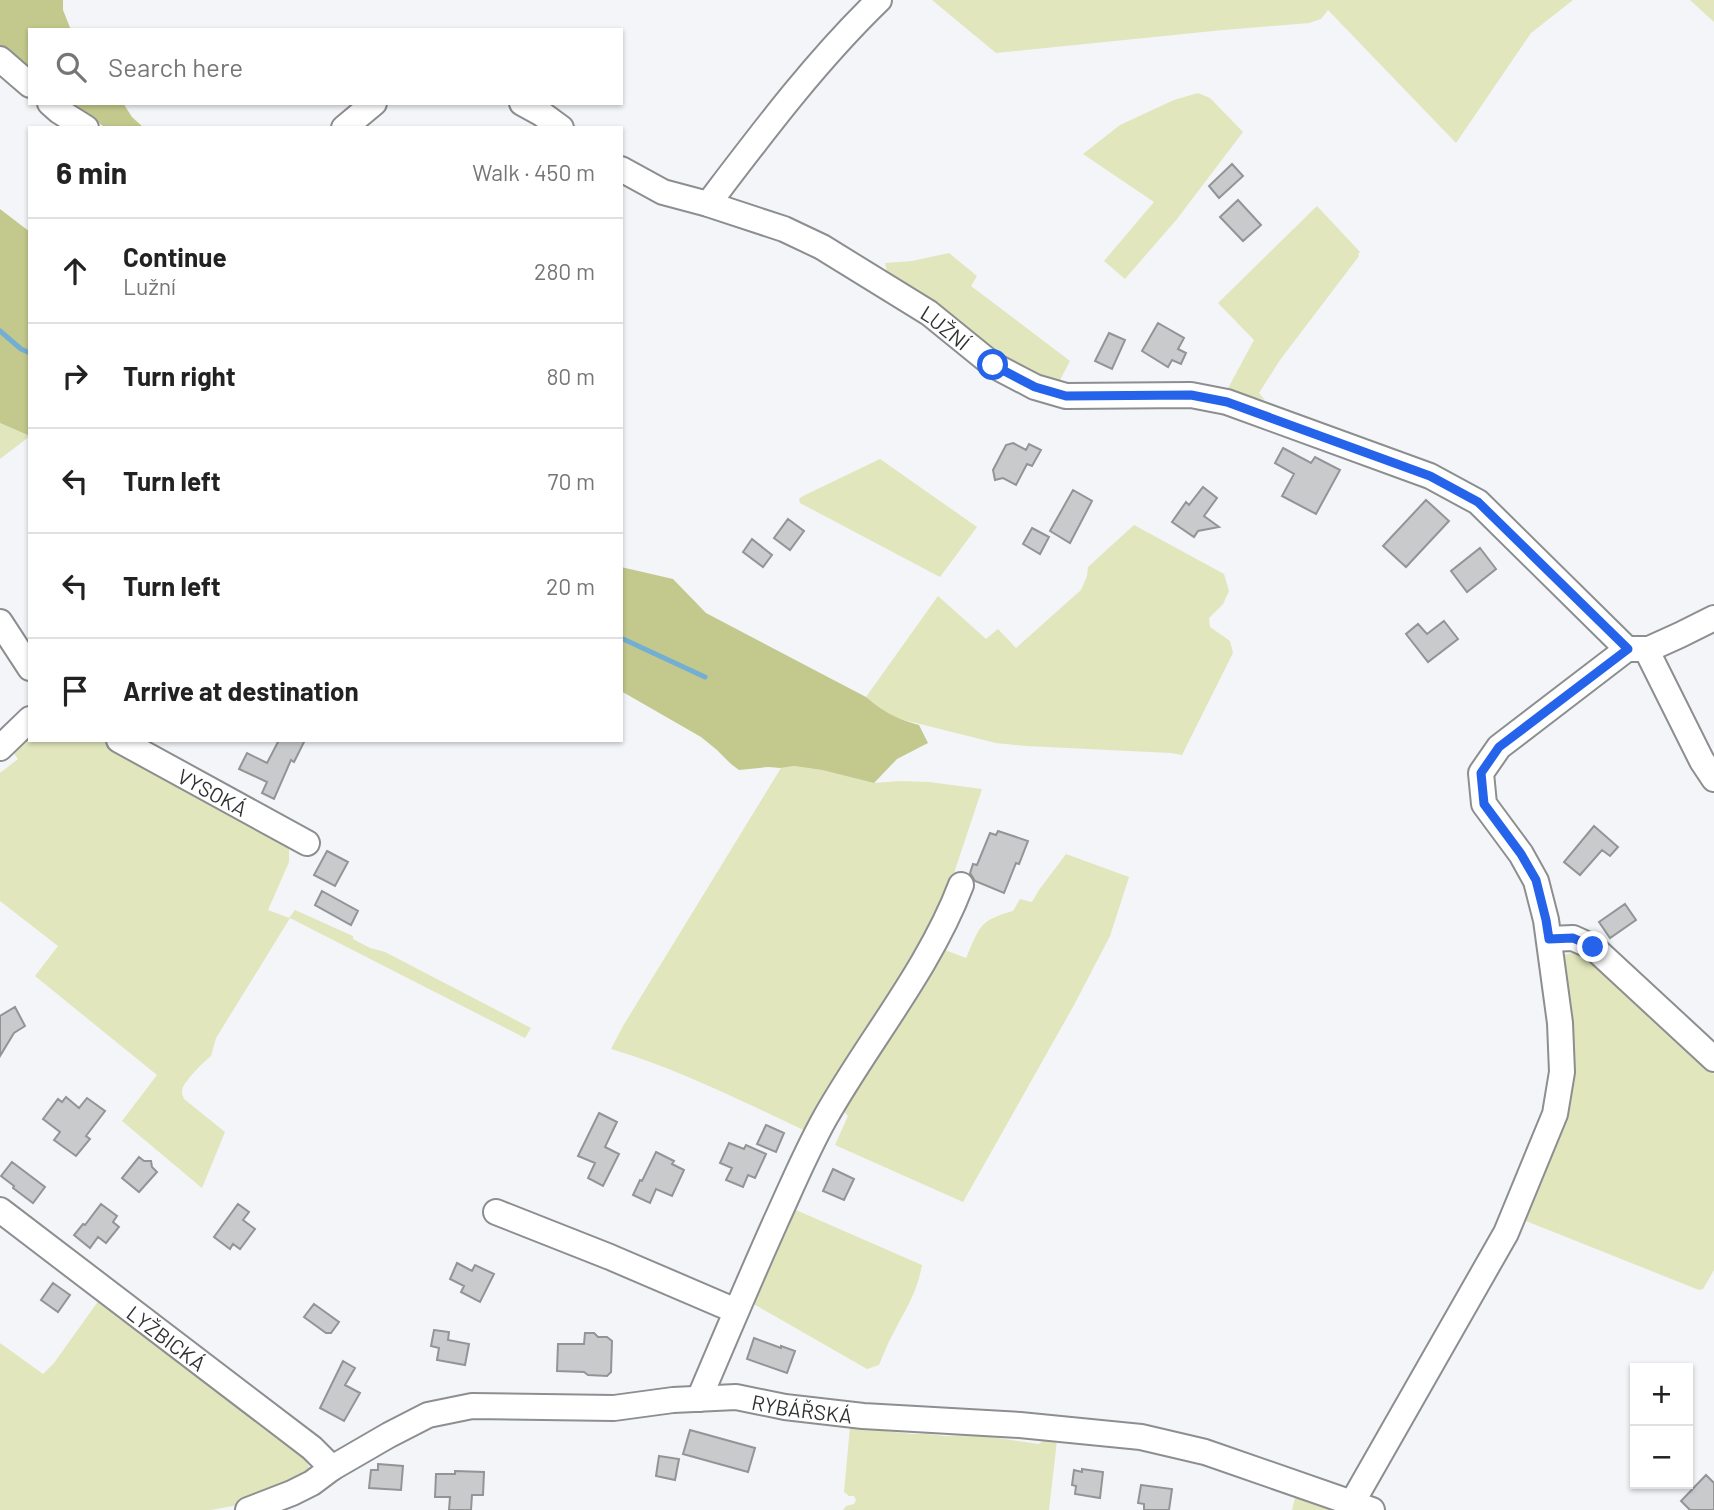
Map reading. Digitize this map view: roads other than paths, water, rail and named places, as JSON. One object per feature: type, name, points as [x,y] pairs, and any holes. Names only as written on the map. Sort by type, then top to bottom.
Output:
[{"type":"street","points":[[708,204],[780,109],[855,23],[879,0]]},
{"type":"street","points":[[0,59],[28,83]]},
{"type":"street","points":[[52,105],[83,126]]},
{"type":"street","points":[[346,126],[372,105]]},
{"type":"street","points":[[526,105],[558,126]]},
{"type":"street","name":"LUŽNÍ","points":[[623,170],[663,192],[784,229],[822,247],[929,313],[993,365],[1035,387],[1066,396],[1191,395],[1227,402],[1430,476],[1478,502],[1637,649],[1714,779]]},
{"type":"street","points":[[1362,1506],[1506,1233],[1555,1114],[1562,1072],[1560,1023],[1549,939],[1536,880],[1521,854],[1484,804],[1481,773],[1499,747],[1637,649],[1680,635],[1714,618]]},
{"type":"street","points":[[0,622],[28,665]]},
{"type":"street","points":[[0,748],[28,721]]},
{"type":"street","name":"VYSOKÁ","points":[[123,742],[307,843]]},
{"type":"street","points":[[699,1399],[793,1183],[825,1119],[931,951],[961,885]]},
{"type":"street","points":[[1549,939],[1573,938],[1593,947],[1714,1059]]},
{"type":"street","name":"LYŽBICKÁ","points":[[0,1210],[312,1448],[332,1468]]},
{"type":"street","points":[[496,1212],[736,1311]]},
{"type":"street","name":"RYBÁŘSKÁ","points":[[248,1510],[312,1483],[389,1434],[428,1415],[472,1406],[614,1408],[673,1400],[736,1397],[785,1407],[863,1416],[1020,1425],[1141,1437],[1205,1452],[1362,1506]]},
{"type":"waterway","points":[[0,331],[28,352]]},
{"type":"waterway","points":[[623,639],[705,677]]}]
